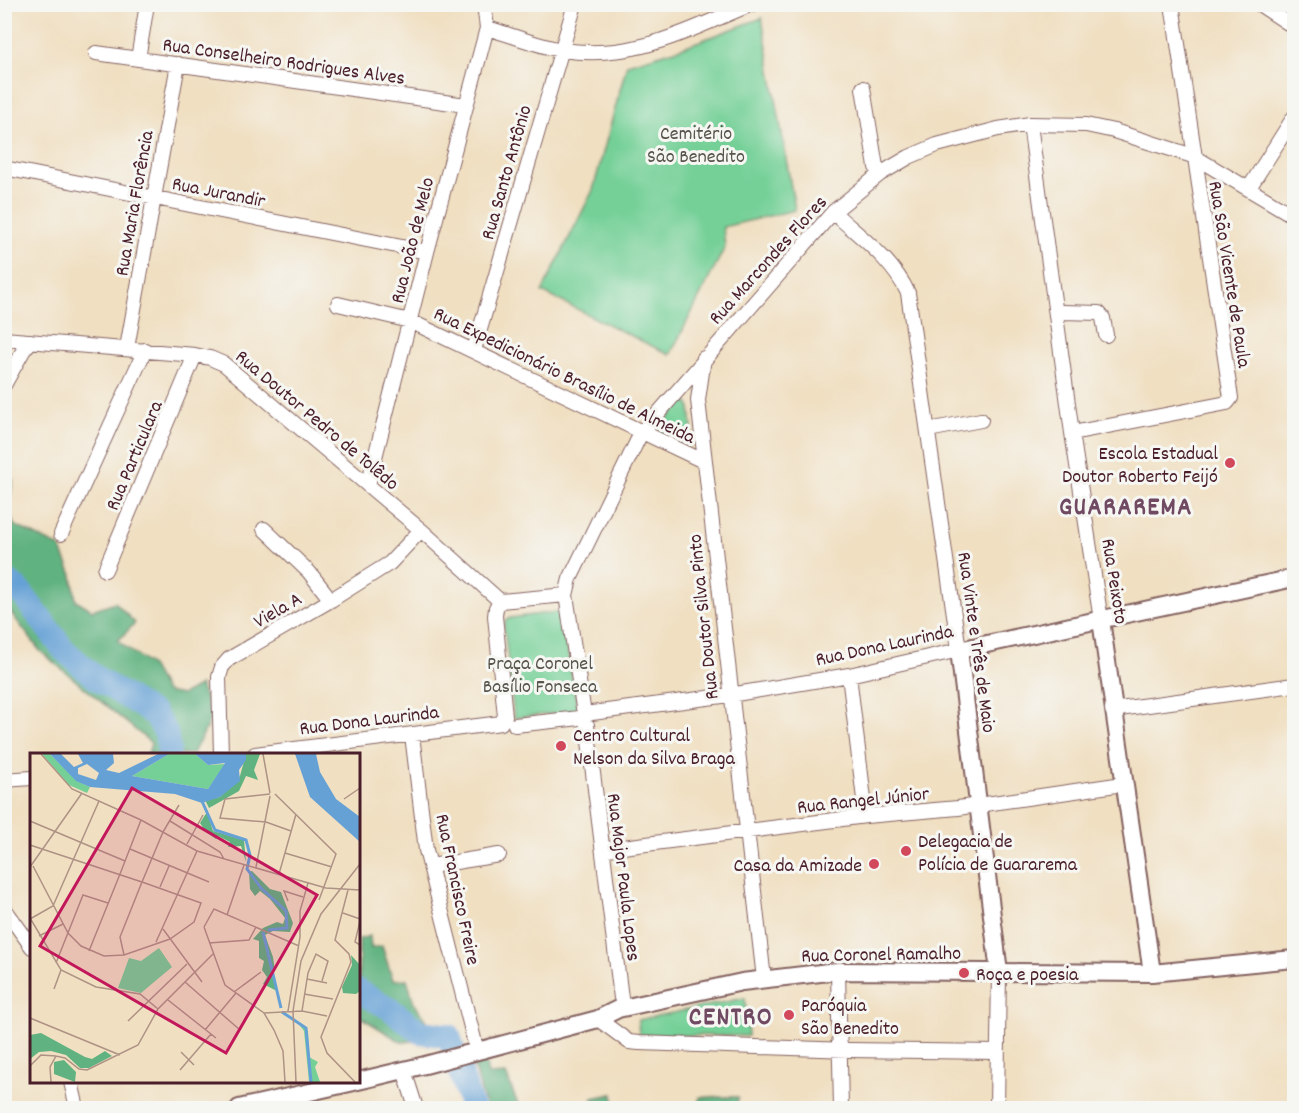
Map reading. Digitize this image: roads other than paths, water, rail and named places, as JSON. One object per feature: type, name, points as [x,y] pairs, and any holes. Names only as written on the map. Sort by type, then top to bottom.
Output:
[{"type":"main road","name":"Rua Dona Laurinda","points":[[959,650],[1294,578]]},
{"type":"main road","name":"Rua Peixoto","points":[[1101,620],[1112,710],[1152,973]]},
{"type":"main road","name":"Rua Vinte e Três de Maio","points":[[959,650],[999,972]]},
{"type":"main road","name":"Rua Coronel Ramalho","points":[[360,1080],[598,1019],[618,1009],[764,979],[838,971],[1152,973],[1294,959]]},
{"type":"main road","name":"Rua Coronel Ramalho","points":[[239,1108],[264,1105],[348,1083]]},
{"type":"street","points":[[138,59],[147,4]]},
{"type":"street","name":"Rua João de Melo","points":[[368,485],[487,28],[484,4]]},
{"type":"street","name":"Rua Santo Antônio","points":[[474,350],[574,4]]},
{"type":"street","points":[[487,28],[561,50],[603,53],[659,42],[752,4]]},
{"type":"street","name":"Rua São Vicente de Paula","points":[[1072,434],[1227,403],[1230,398],[1172,4]]},
{"type":"street","points":[[1259,4],[1294,27]]},
{"type":"street","name":"Rua Conselheiro Rodrigues Alves","points":[[96,53],[466,105]]},
{"type":"street","name":"Rua Maria Florência","points":[[127,348],[178,64]]},
{"type":"street","points":[[863,88],[876,167],[880,174]]},
{"type":"street","points":[[1249,188],[1294,117]]},
{"type":"street","name":"Rua Marcondes Flores","points":[[584,719],[566,595],[570,579],[641,433],[833,212],[880,174],[909,157],[937,145],[998,129],[1030,124],[1086,125],[1114,131],[1193,156],[1294,216]]},
{"type":"street","name":"Rua Peixoto","points":[[1030,124],[1072,434],[1101,620]]},
{"type":"street","name":"Rua Jurandir","points":[[4,168],[427,252]]},
{"type":"street","name":"Rua Vinte e Três de Maio","points":[[833,212],[889,263],[900,277],[908,293],[959,650]]},
{"type":"street","name":"Rua Expedicionário Brasílio de Almeida","points":[[338,304],[410,321],[705,462]]},
{"type":"street","points":[[1056,314],[1063,312],[1099,313],[1103,318],[1106,335]]},
{"type":"street","name":"Rua Doutor Pedro de Tolêdo","points":[[4,339],[195,355],[224,364],[421,530],[500,601]]},
{"type":"street","points":[[4,385],[31,341]]},
{"type":"street","points":[[61,534],[145,350]]},
{"type":"street","name":"Rua Particulara","points":[[105,570],[195,355]]},
{"type":"street","name":"Rua Doutor Silva Pinto","points":[[704,358],[698,400],[764,979]]},
{"type":"street","points":[[676,392],[690,392],[698,400]]},
{"type":"street","points":[[928,430],[981,420]]},
{"type":"street","points":[[264,529],[309,572],[331,600]]},
{"type":"street","name":"Viela A","points":[[221,753],[219,677],[222,667],[230,659],[390,563],[421,530]]},
{"type":"street","points":[[500,601],[566,595]]},
{"type":"street","name":"Rua Dona Laurinda","points":[[263,753],[501,723],[506,716],[495,616],[500,601]]},
{"type":"street","name":"Rua Dona Laurinda","points":[[515,725],[584,719],[849,675],[959,650]]},
{"type":"street","points":[[849,675],[866,816]]},
{"type":"street","points":[[1112,710],[1294,686]]},
{"type":"street","name":"Rua Major Paula Lopes","points":[[584,719],[621,998]]},
{"type":"street","name":"Rua Francisco Freire","points":[[412,735],[426,850],[472,1052]]},
{"type":"street","points":[[4,780],[30,778]]},
{"type":"street","name":"Rua Rangel Júnior","points":[[607,849],[866,816],[979,805],[1123,784]]},
{"type":"street","points":[[430,866],[499,855]]},
{"type":"street","points":[[4,908],[30,944]]},
{"type":"street","points":[[838,971],[841,1108]]},
{"type":"street","name":"Rua Vinte e Três de Maio","points":[[997,1108],[999,972]]},
{"type":"street","points":[[598,1019],[628,1042],[838,1050],[997,1052]]},
{"type":"street","points":[[404,1070],[416,1108]]},
{"type":"street","points":[[71,1083],[77,1108]]},
{"type":"waterway","points":[[4,579],[19,590],[64,650],[95,677],[155,715],[166,733],[169,751]]},
{"type":"waterway","points":[[360,992],[389,1008],[420,1032],[449,1036],[472,1108]]},
{"type":"place","name":"Escola Estadual Doutor Roberto Feijó","points":[[1230,463]]},
{"type":"place","name":"Centro Cultural Nelson da Silva Braga","points":[[561,746]]},
{"type":"place","name":"Delegacia de Polícia de Guararema","points":[[906,851]]},
{"type":"place","name":"Casa da Amizade","points":[[874,864]]},
{"type":"place","name":"Roça e poesia","points":[[964,973]]},
{"type":"place","name":"Paróquia São Benedito","points":[[789,1015]]},
{"type":"district","name":"GUARAREMA","points":[[1126,505]]},
{"type":"district","name":"CENTRO","points":[[731,1015]]},
{"type":"park label","name":"Cemitério São Benedito","points":[[696,144]]},
{"type":"park label","name":"Praça Coronel Basílio Fonseca","points":[[540,674]]}]
